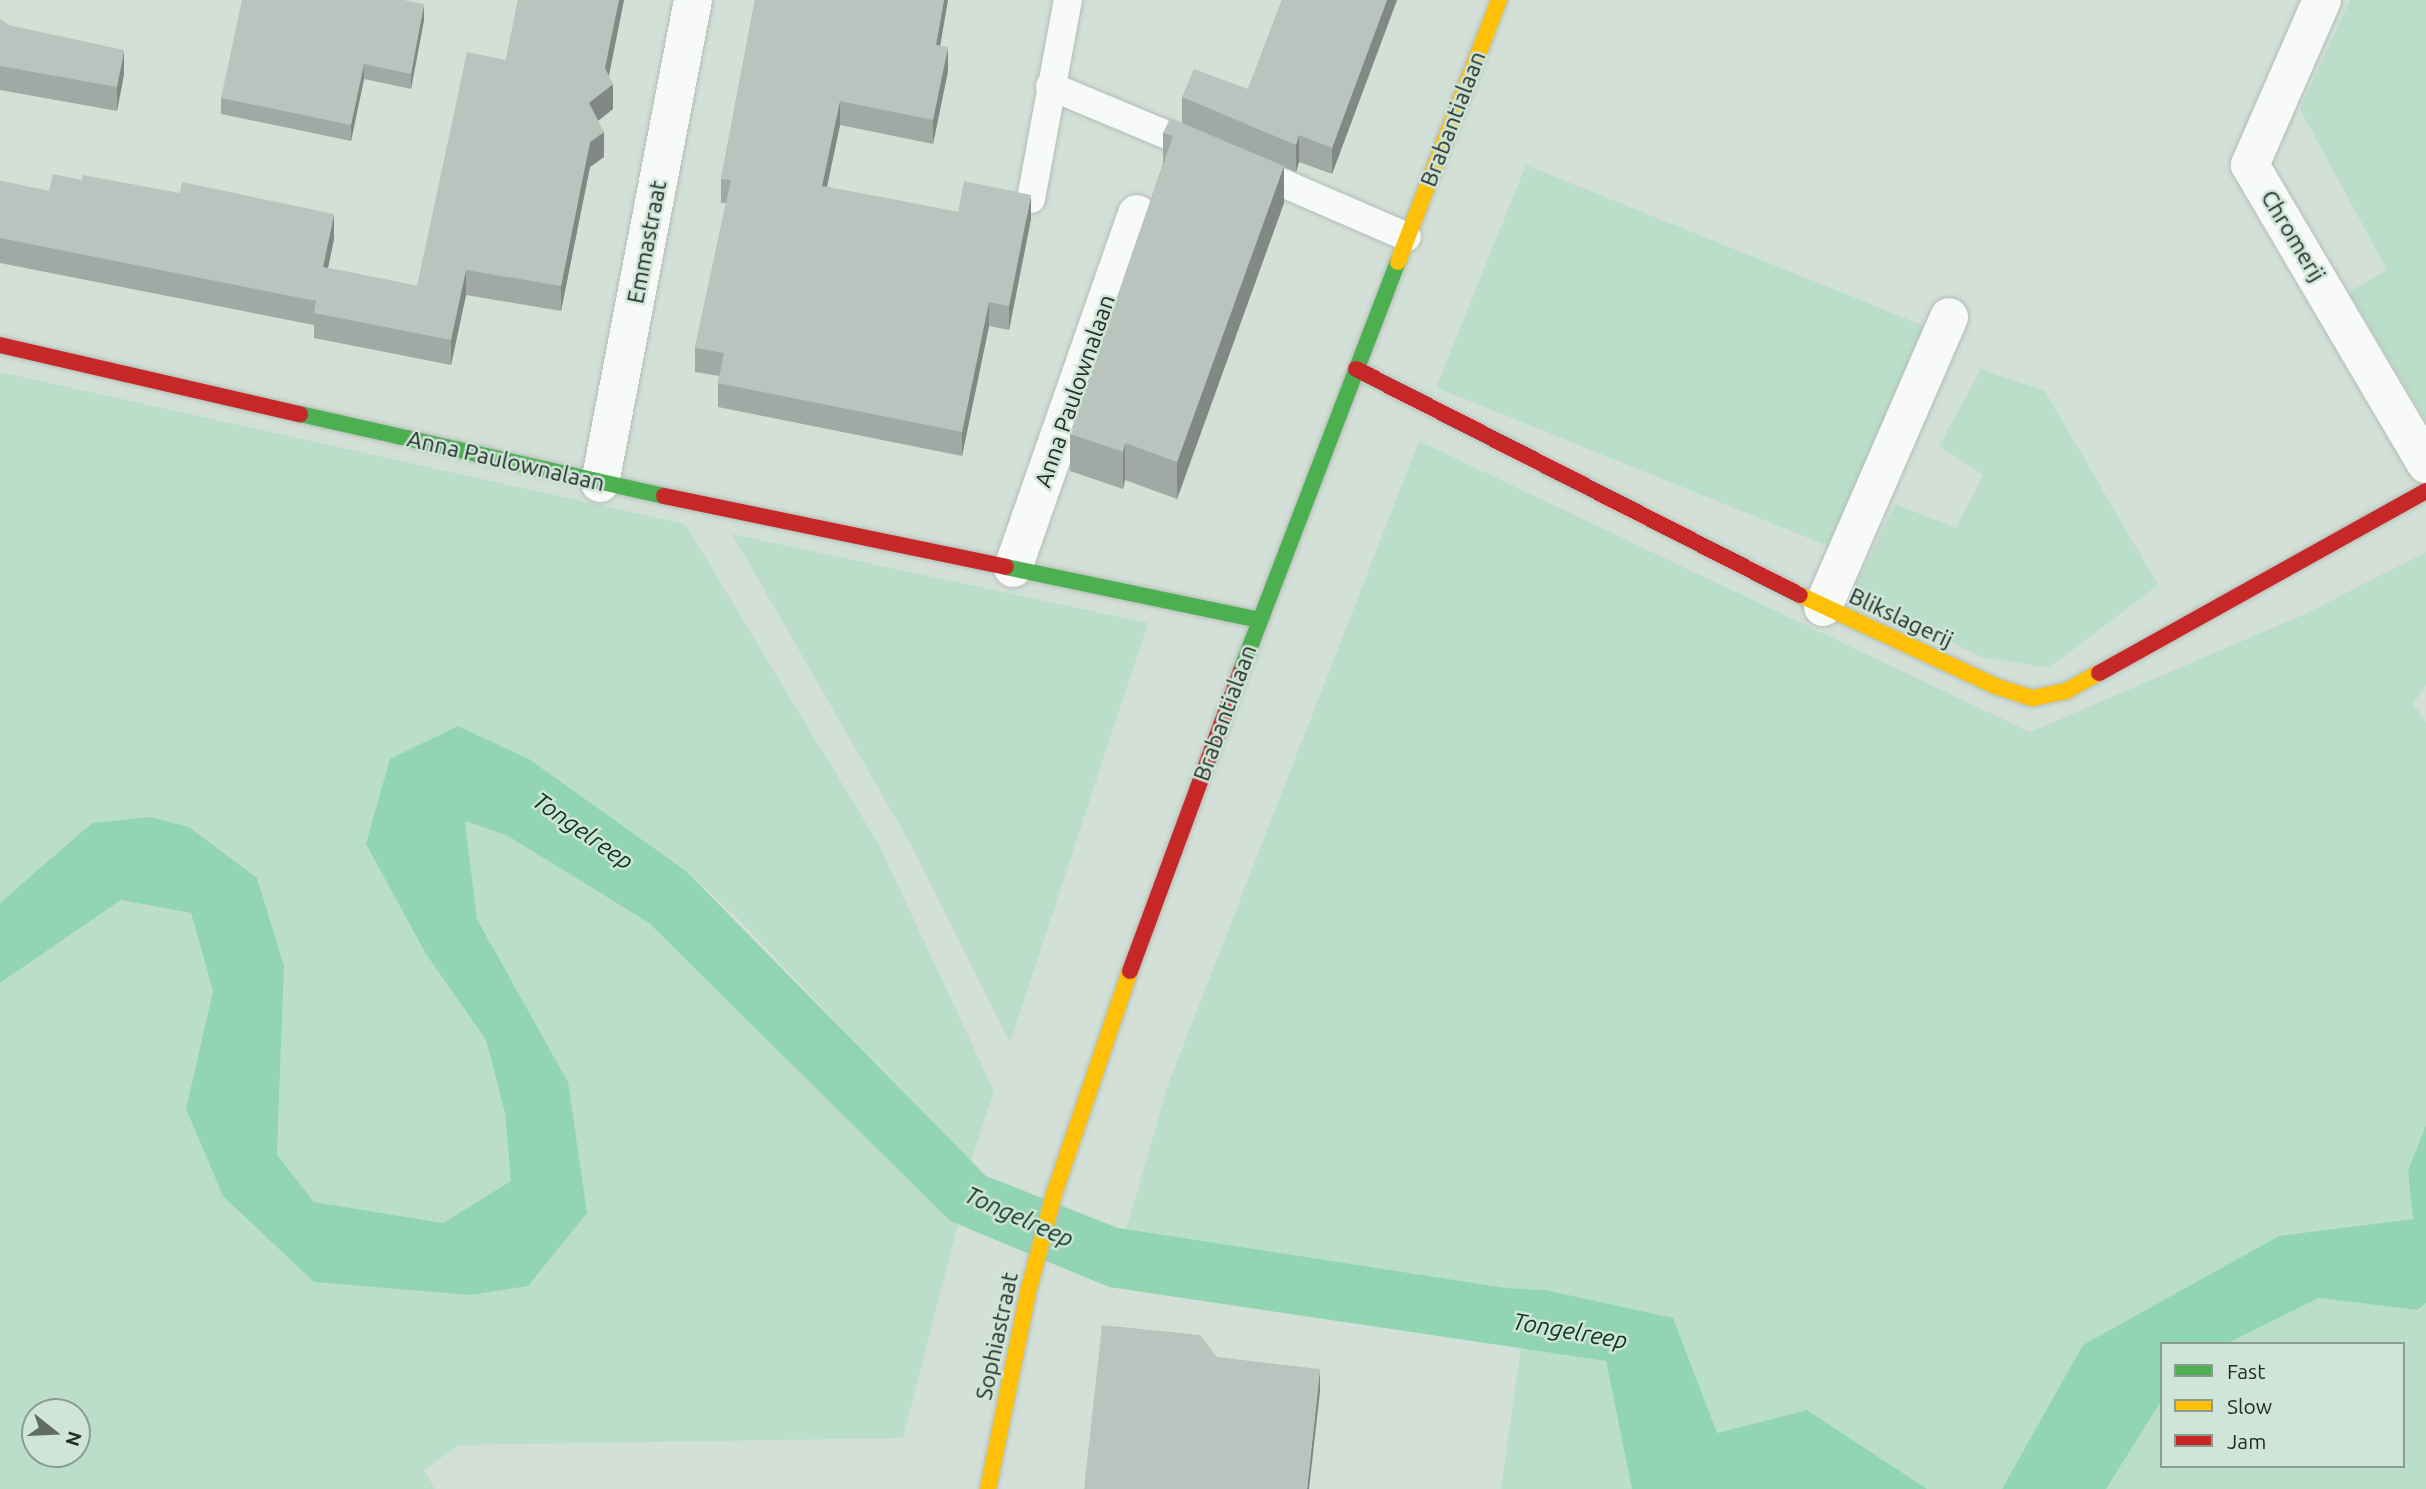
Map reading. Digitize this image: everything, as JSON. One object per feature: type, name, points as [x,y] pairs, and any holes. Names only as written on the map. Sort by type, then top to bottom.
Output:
[{"type":"street","name":"Emmastraat","points":[[600,483],[694,0]]},
{"type":"street","name":"Brabantialaan","points":[[1055,1194],[1136,954],[1259,620],[1499,0]]},
{"type":"street","name":"Chromerij","points":[[2322,0],[2250,165],[2426,464]]},
{"type":"street","name":"Anna Paulownalaan","points":[[1013,568],[1137,214]]},
{"type":"street","points":[[1823,607],[1950,317]]},
{"type":"street","name":"Anna Paulownalaan","points":[[0,345],[600,483],[1259,620]]},
{"type":"street","name":"Blikslagerij","points":[[1356,369],[1823,607],[1995,686],[2033,698],[2066,691],[2426,491]]},
{"type":"street","name":"Sophiastraat","points":[[988,1489],[1028,1292],[1055,1194]]},
{"type":"lane","points":[[1031,199],[1050,86],[1069,0]]},
{"type":"lane","points":[[1050,86],[1407,237]]},
{"type":"shaded area","points":[[2350,0],[2426,0],[2426,421],[2349,292],[2387,270],[2300,109]]},
{"type":"shaded area","points":[[1526,165],[1924,326],[1834,548],[1436,388]]},
{"type":"shaded area","points":[[1981,369],[2045,391],[2158,585],[2049,668],[1981,657],[1852,593],[1895,504],[1956,528],[1983,475],[1939,446]]},
{"type":"shaded area","points":[[0,372],[685,524],[878,843],[994,1091],[970,1164],[738,919],[686,871],[529,759],[458,726],[426,954],[486,1040],[505,1113],[511,1181],[443,1223],[314,1202],[277,1155],[284,966],[257,878],[189,827],[150,817],[92,823],[0,903]]},
{"type":"shaded area","points":[[1419,441],[2030,732],[2305,614],[2426,552],[2426,685],[2413,704],[2426,722],[2426,1125],[2408,1171],[2413,1219],[2279,1236],[2002,1489],[1927,1489],[1807,1410],[1717,1433],[1545,1290],[1506,1288],[1126,1230],[1169,1082]]},
{"type":"shaded area","points":[[732,534],[1148,623],[1010,1043],[911,845]]},
{"type":"shaded area","points":[[465,821],[508,836],[649,923],[958,1224],[903,1438],[459,1445],[424,1470],[435,1489],[0,1489],[0,983],[121,900],[191,913],[213,991],[186,1109],[223,1196],[470,1295],[568,1082],[477,918]]},
{"type":"shaded area","points":[[2319,1298],[2416,1310],[2426,1303],[2426,1489],[2106,1489],[2160,1403],[2160,1468],[2405,1468],[2405,1342],[2230,1342]]},
{"type":"shaded area","points":[[1521,1346],[1606,1361],[1632,1489],[1501,1489]]},
{"type":"water","name":"Tongelreep","points":[[458,726],[529,759],[686,871],[986,1176],[1118,1228],[1506,1288],[1545,1290],[1673,1318],[1717,1433],[1807,1410],[1927,1489],[1632,1489],[1606,1361],[1109,1287],[949,1220],[649,923],[508,836],[465,821],[477,919],[568,1082],[587,1213],[528,1286],[470,1295],[314,1282],[223,1196],[186,1109],[213,991],[191,913],[121,900],[0,983],[0,903],[92,823],[150,817],[189,827],[257,878],[284,966],[277,1155],[314,1202],[443,1223],[511,1181],[505,1113],[486,1040],[426,954],[366,844],[390,759]]},
{"type":"water","points":[[2426,1125],[2426,1303],[2417,1310],[2319,1298],[2230,1342],[2160,1342],[2160,1403],[2106,1489],[2002,1489],[2083,1345],[2279,1236],[2413,1219],[2408,1171]]},
{"type":"building","points":[[242,0],[404,0],[424,4],[411,74],[364,64],[351,125],[221,98]]},
{"type":"building","points":[[518,0],[619,0],[605,68],[613,84],[589,103],[604,132],[590,142],[561,286],[466,270],[451,340],[314,313],[316,301],[0,238],[0,181],[49,191],[53,174],[82,180],[83,175],[180,193],[182,182],[334,214],[323,267],[417,286],[467,52],[506,60]]},
{"type":"building","points":[[755,0],[944,0],[936,45],[948,47],[933,120],[840,101],[822,186],[958,212],[964,181],[1031,195],[1009,306],[989,302],[962,432],[718,383],[724,353],[695,348],[731,180],[721,179]]},
{"type":"building","points":[[1282,0],[1387,0],[1332,148],[1299,135],[1296,145],[1182,97],[1194,69],[1248,89]]},
{"type":"building","points":[[0,19],[8,25],[124,50],[117,87],[0,66]]},
{"type":"building","points":[[1170,118],[1284,166],[1177,462],[1125,443],[1123,452],[1070,434],[1173,136],[1163,133]]},
{"type":"building","points":[[1102,1325],[1200,1335],[1217,1357],[1320,1369],[1307,1489],[1084,1489]]},
{"type":"traffic: fast","points":[[1240,673],[1398,262]]},
{"type":"traffic: fast","points":[[300,414],[664,496]]},
{"type":"traffic: fast","points":[[1006,567],[1260,620]]},
{"type":"traffic: slow","points":[[1398,262],[1499,0]]},
{"type":"traffic: slow","points":[[1800,595],[1995,686],[2033,698],[2066,691],[2099,673]]},
{"type":"traffic: slow","points":[[988,1489],[1028,1292],[1054,1194],[1130,971]]},
{"type":"traffic: jam","points":[[0,345],[300,414]]},
{"type":"traffic: jam","points":[[1356,369],[1800,595]]},
{"type":"traffic: jam","points":[[2099,673],[2426,491]]},
{"type":"traffic: jam","points":[[664,496],[1006,567]]},
{"type":"traffic: jam","points":[[1130,971],[1240,673]]}]
